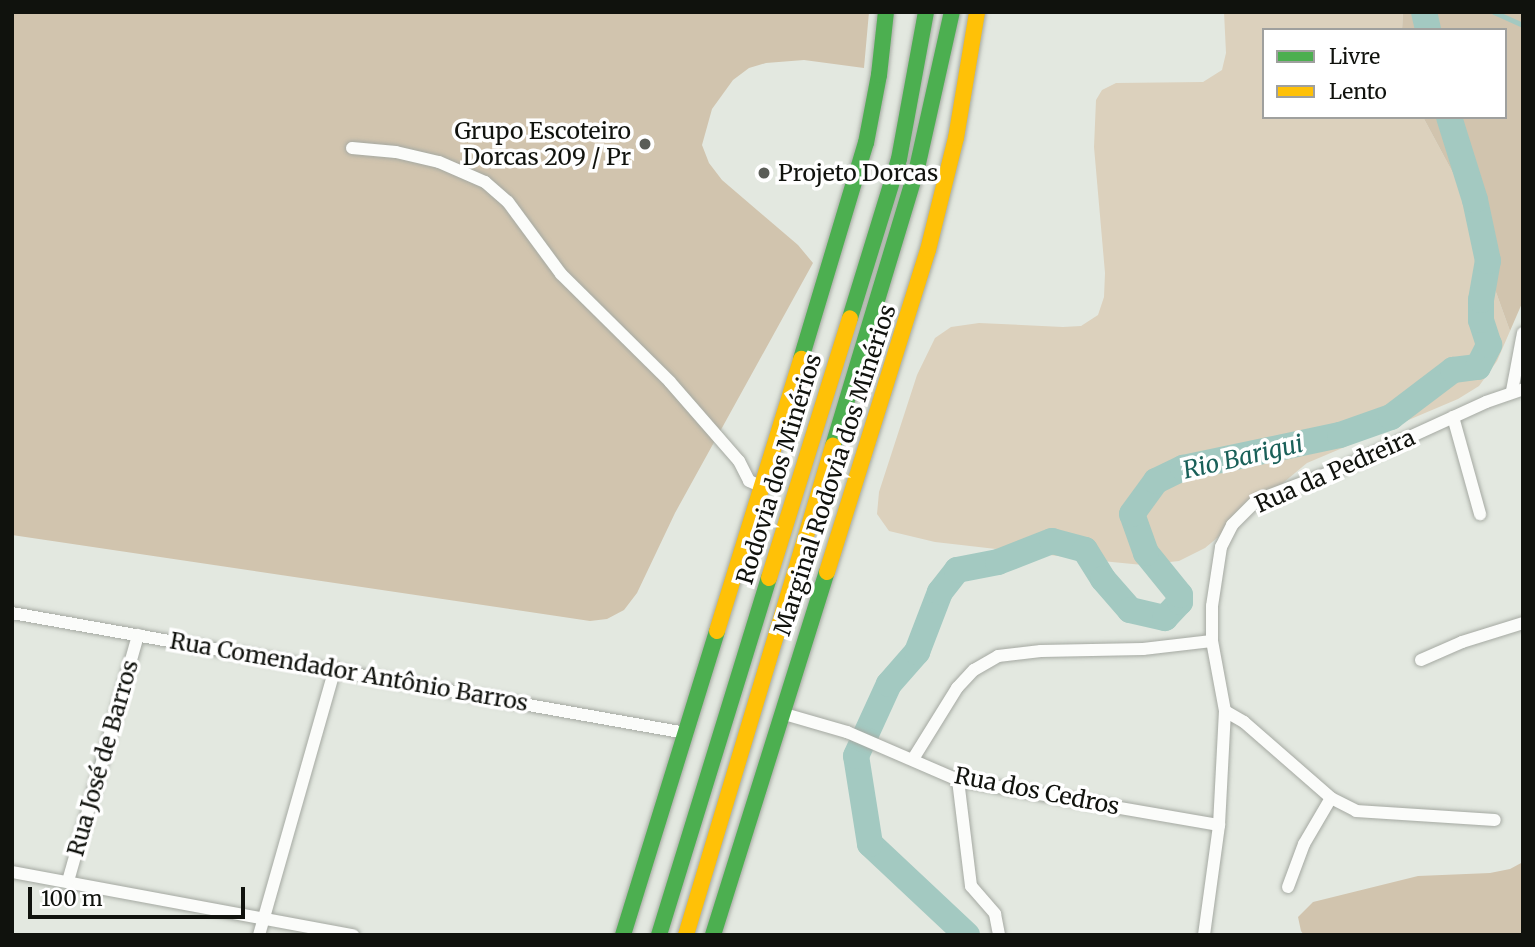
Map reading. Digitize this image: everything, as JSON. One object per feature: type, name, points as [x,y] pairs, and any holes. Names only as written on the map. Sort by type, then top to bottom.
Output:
[{"type":"main road","points":[[623,935],[763,487],[866,143],[879,75],[886,12]]},
{"type":"main road","name":"Rodovia dos Minérios","points":[[659,935],[899,159],[926,12]]},
{"type":"main road","name":"Rodovia dos Minérios","points":[[686,935],[914,181],[952,12]]},
{"type":"main road","name":"Marginal Rodovia dos Minérios","points":[[713,935],[931,239],[956,138],[977,12]]},
{"type":"street","points":[[352,148],[396,152],[439,162],[485,182],[508,202],[561,274],[679,392],[739,461],[749,481],[763,487]]},
{"type":"street","points":[[1517,390],[1523,333]]},
{"type":"street","name":"Rua da Pedreira","points":[[1204,935],[1219,825],[1225,711],[1212,641],[1212,606],[1221,547],[1232,525],[1257,500],[1342,468],[1517,390]]},
{"type":"street","points":[[1453,417],[1480,514]]},
{"type":"street","name":"Rua Comendador Antônio Barros","points":[[12,613],[686,733]]},
{"type":"street","points":[[1421,660],[1462,642],[1523,623]]},
{"type":"street","name":"Rua José de Barros","points":[[68,881],[138,635]]},
{"type":"street","points":[[914,759],[957,688],[974,670],[998,656],[1041,650],[1143,649],[1212,641]]},
{"type":"street","points":[[259,935],[335,669]]},
{"type":"street","points":[[1225,711],[1244,722],[1331,798],[1356,811],[1495,820]]},
{"type":"street","name":"Rua dos Cedros","points":[[781,713],[847,733],[914,759],[958,780],[1219,825]]},
{"type":"street","points":[[958,780],[971,887],[995,914],[999,935]]},
{"type":"street","points":[[1288,887],[1304,844],[1331,798]]},
{"type":"street","points":[[12,872],[353,935]]},
{"type":"shaded area","points":[[12,12],[869,12],[864,68],[804,60],[766,63],[749,68],[733,80],[712,109],[702,145],[709,163],[722,180],[798,245],[813,263],[675,513],[637,593],[624,610],[607,619],[590,621],[12,535]]},
{"type":"shaded area","points":[[1224,12],[1403,12],[1402,28],[1262,28],[1262,119],[1424,119],[1453,173],[1510,331],[1497,361],[1479,386],[1458,399],[1307,463],[1205,548],[1179,561],[1143,565],[1112,562],[935,542],[889,531],[877,514],[879,492],[917,375],[935,338],[951,327],[979,323],[1081,326],[1098,315],[1104,297],[1105,273],[1094,147],[1096,100],[1102,90],[1116,83],[1203,82],[1222,70],[1226,53]]},
{"type":"shaded area","points":[[1403,12],[1523,12],[1523,301],[1510,331],[1453,173],[1424,119],[1507,119],[1507,28],[1402,28]]},
{"type":"shaded area","points":[[1523,862],[1523,935],[1304,935],[1301,931],[1298,917],[1313,902],[1418,876],[1490,873],[1510,869]]},
{"type":"waterway","name":"Rio Barigui","points":[[1424,12],[1428,28]]},
{"type":"waterway","points":[[1494,12],[1523,25]]},
{"type":"waterway","name":"Rio Barigui","points":[[967,935],[870,844],[856,756],[889,684],[917,652],[940,592],[957,570],[998,562],[1052,541],[1085,550],[1103,579],[1130,610],[1165,618],[1180,602],[1180,595],[1146,553],[1132,514],[1156,481],[1183,468],[1340,435],[1391,417],[1453,370],[1478,367],[1489,345],[1481,320],[1481,300],[1488,261],[1475,200],[1450,119]]},
{"type":"traffic: fast","points":[[801,359],[866,143],[879,75],[886,12]]},
{"type":"traffic: fast","points":[[850,318],[899,159],[926,12]]},
{"type":"traffic: fast","points":[[833,446],[917,168],[952,12]]},
{"type":"traffic: fast","points":[[713,935],[827,572]]},
{"type":"traffic: fast","points":[[659,935],[769,578]]},
{"type":"traffic: fast","points":[[623,935],[717,631]]},
{"type":"traffic: slow","points":[[827,572],[928,250],[956,138],[977,12]]},
{"type":"traffic: slow","points":[[769,578],[850,318]]},
{"type":"traffic: slow","points":[[717,631],[801,359]]},
{"type":"traffic: slow","points":[[686,935],[833,446]]},
{"type":"place","name":"Grupo Escoteiro Dorcas 209 / Pr","points":[[645,144]]},
{"type":"place","name":"Projeto Dorcas","points":[[764,173]]}]
